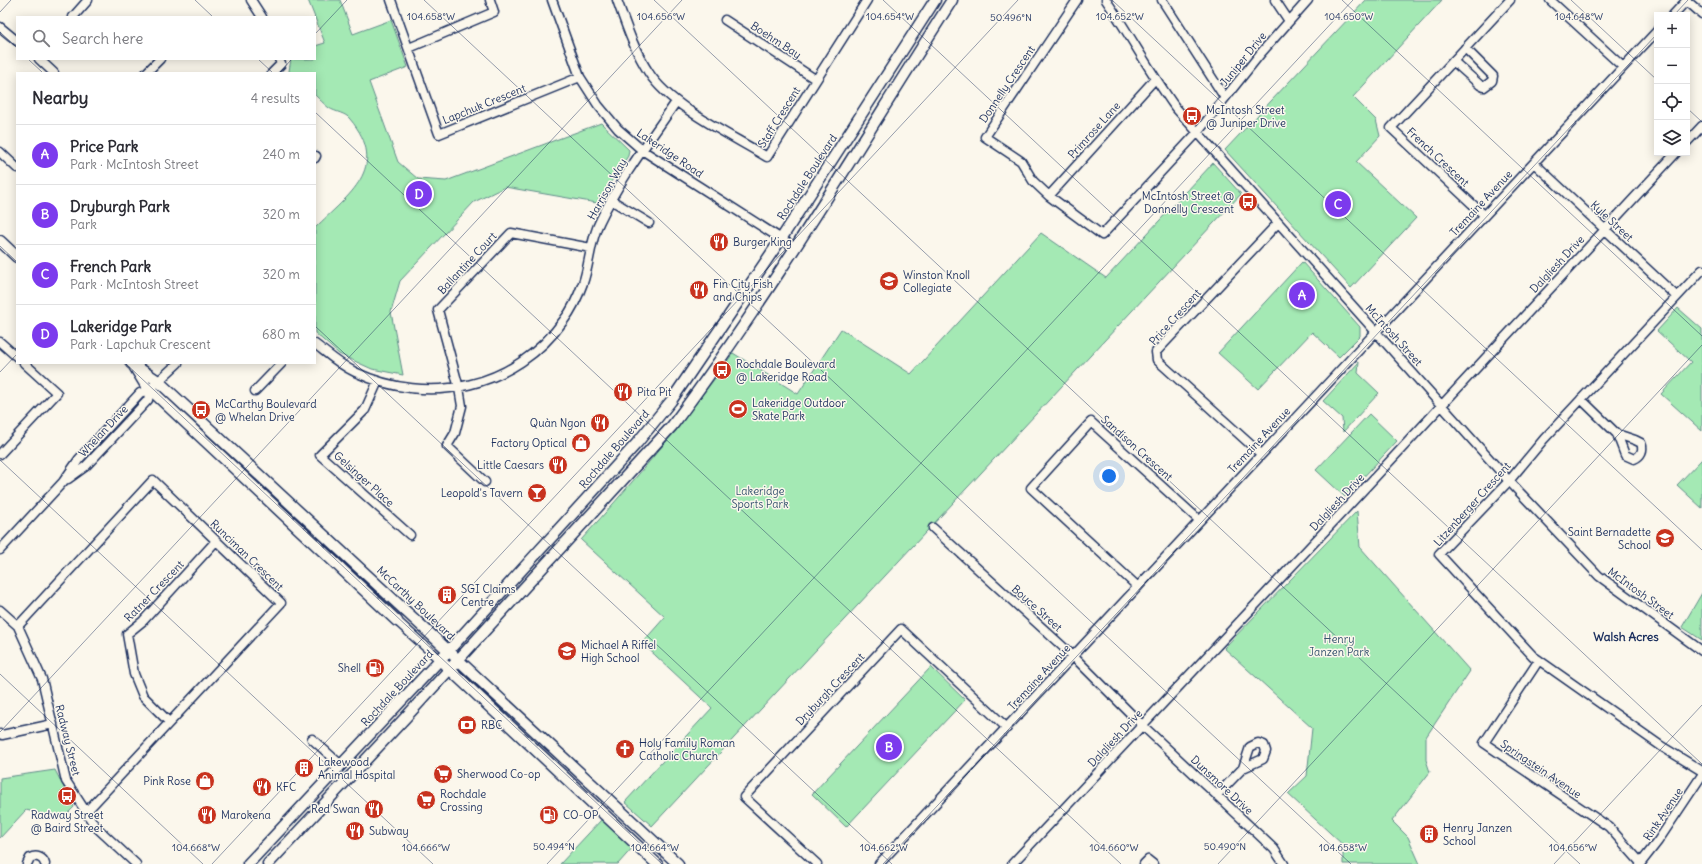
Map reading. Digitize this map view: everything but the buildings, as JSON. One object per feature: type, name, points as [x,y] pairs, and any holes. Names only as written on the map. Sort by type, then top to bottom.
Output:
[{"type":"main road","name":"Rochdale Boulevard","points":[[248,864],[440,660],[637,443],[671,401],[781,239],[935,0]]},
{"type":"main road","points":[[268,864],[459,659],[672,426],[708,377],[794,247],[952,0]]},
{"type":"main road","points":[[0,241],[16,256]]},
{"type":"main road","name":"McCarthy Boulevard","points":[[132,364],[158,381],[678,864]]},
{"type":"main road","name":"McCarthy Boulevard","points":[[132,364],[150,389],[397,620]]},
{"type":"main road","name":"McCarthy Boulevard","points":[[440,660],[657,864]]},
{"type":"street","points":[[74,16],[88,0]]},
{"type":"street","points":[[251,0],[261,16]]},
{"type":"street","name":"Lapchuk Crescent","points":[[391,0],[439,134],[580,77]]},
{"type":"street","points":[[409,48],[494,12],[490,0]]},
{"type":"street","name":"Lakeridge Road","points":[[552,0],[580,77],[598,105],[618,129],[642,150],[794,247]]},
{"type":"street","points":[[617,0],[634,48],[650,74],[676,102]]},
{"type":"street","name":"Donnelly Crescent","points":[[1076,0],[985,136],[1021,161],[1033,181],[1049,196],[1102,234],[1197,133]]},
{"type":"street","name":"McIntosh Street","points":[[1106,0],[1174,107],[1509,481],[1599,576],[1702,651]]},
{"type":"street","points":[[1162,0],[1225,98]]},
{"type":"street","points":[[1275,0],[1289,21]]},
{"type":"street","name":"Juniper Drive","points":[[1197,133],[1261,53],[1308,0]]},
{"type":"street","name":"French Crescent","points":[[1484,215],[1391,128],[1510,0]]},
{"type":"street","points":[[1550,0],[1623,67]]},
{"type":"street","points":[[1675,12],[1686,0],[1702,14]]},
{"type":"street","name":"Staff Crescent","points":[[676,102],[767,157],[863,1]]},
{"type":"street","name":"Boehm Bay","points":[[725,20],[816,79]]},
{"type":"street","points":[[0,27],[16,40]]},
{"type":"street","name":"Tremaine Avenue","points":[[879,864],[1654,34]]},
{"type":"street","points":[[1453,61],[1480,86],[1484,87],[1492,81],[1494,76],[1490,71],[1465,48]]},
{"type":"street","points":[[40,60],[53,72]]},
{"type":"street","points":[[147,72],[159,60]]},
{"type":"street","points":[[273,72],[281,64],[279,60]]},
{"type":"street","name":"Primrose Lane","points":[[1049,196],[1155,79]]},
{"type":"street","name":"Harrison Way","points":[[316,345],[354,372],[378,381],[409,388],[459,388],[483,382],[508,371],[535,353],[565,320],[583,283],[591,248],[599,223],[611,200],[642,150],[676,102]]},
{"type":"street","points":[[1690,139],[1702,126]]},
{"type":"street","points":[[0,152],[16,167]]},
{"type":"street","name":"Dalgliesh Drive","points":[[1012,864],[1673,156]]},
{"type":"street","name":"Kyle Street","points":[[1534,163],[1676,296]]},
{"type":"street","points":[[611,200],[649,223]]},
{"type":"street","name":"Price Crescent","points":[[1261,454],[1157,360],[1156,352],[1278,223]]},
{"type":"street","name":"Ballantine Court","points":[[459,388],[438,310],[511,233],[591,248]]},
{"type":"street","name":"Litzenberger Crescent","points":[[1702,270],[1581,399],[1509,481],[1439,554],[1531,654],[1661,746],[1702,772]]},
{"type":"street","points":[[0,342],[16,356]]},
{"type":"street","points":[[0,454],[57,393],[25,364]]},
{"type":"street","name":"Whelan Drive","points":[[0,550],[63,482],[79,458],[140,393],[150,389],[177,364]]},
{"type":"street","points":[[255,391],[281,364]]},
{"type":"street","name":"Gelsinger Place","points":[[378,381],[365,410],[320,455],[410,535]]},
{"type":"street","points":[[459,388],[462,406],[456,433],[447,446],[485,482]]},
{"type":"street","points":[[1581,399],[1617,434]]},
{"type":"street","name":"Sandison Crescent","points":[[1138,587],[1031,488],[1086,427],[1092,422],[1199,520]]},
{"type":"street","name":"Runciman Crescent","points":[[18,626],[153,480],[281,603],[86,812]]},
{"type":"street","name":"Boyce Street","points":[[932,528],[1073,656],[1142,725]]},
{"type":"street","name":"Ratner Crescent","points":[[169,722],[143,696],[134,674],[127,634],[143,620],[216,541]]},
{"type":"street","name":"Radway Street","points":[[0,610],[18,626],[42,679],[66,782],[95,826],[136,864]]},
{"type":"street","name":"McCarthy Boulevard","points":[[397,620],[440,660]]},
{"type":"street","name":"Dryburgh Crescent","points":[[818,864],[744,797],[901,629],[1007,728]]},
{"type":"street","name":"Springstein Avenue","points":[[1539,660],[1484,743],[1608,827],[1641,864]]},
{"type":"street","points":[[0,734],[2,735],[53,724]]},
{"type":"street","name":"Dunsmore Drive","points":[[1142,725],[1274,849],[1284,864]]},
{"type":"street","points":[[312,739],[340,765]]},
{"type":"street","points":[[1217,795],[1243,768]]},
{"type":"street","name":"Rink Avenue","points":[[1641,864],[1702,775]]},
{"type":"street","points":[[27,864],[30,858],[36,856],[42,859],[45,864]]},
{"type":"street","points":[[1144,864],[1148,860],[1153,864]]},
{"type":"green space","points":[[308,0],[340,0],[353,34],[391,20],[408,67],[369,82],[398,162],[418,179],[446,181],[601,123],[629,150],[628,156],[597,203],[505,187],[474,202],[400,281],[391,312],[403,375],[372,369],[339,354],[316,334],[316,227],[340,204],[360,180],[366,166],[366,152],[362,136],[350,119],[329,108],[316,96],[316,72],[289,71],[291,60],[316,60],[316,46],[325,43],[316,20],[316,16],[314,16]]},
{"type":"green space","points":[[1366,0],[1442,0],[1353,97],[1376,120],[1380,136],[1356,162],[1416,218],[1351,288],[1225,150]]},
{"type":"green space","name":"Lakeridge Sports Park","points":[[1213,163],[1241,194],[652,826],[625,802],[712,708],[642,643],[665,617],[581,540],[660,449],[733,353],[798,394],[841,329],[911,374],[1041,233],[1106,278]]},
{"type":"green space","points":[[1302,262],[1360,327],[1360,336],[1339,357],[1312,332],[1258,389],[1218,353]]},
{"type":"green space","points":[[1678,308],[1702,329],[1702,431],[1661,394],[1691,362],[1657,331]]},
{"type":"green space","points":[[1359,362],[1358,373],[1379,393],[1343,432],[1342,418],[1323,401]]},
{"type":"green space","points":[[1369,414],[1397,441],[1345,497],[1316,470]]},
{"type":"green space","points":[[1702,459],[1702,508],[1677,485]]},
{"type":"green space","name":"Henry Janzen Park","points":[[1357,511],[1360,547],[1470,671],[1426,737],[1426,760],[1430,772],[1392,821],[1408,837],[1420,864],[1343,864],[1343,845],[1288,794],[1307,776],[1312,728],[1224,648]]},
{"type":"green space","points":[[1702,593],[1702,640],[1682,627]]},
{"type":"green space","points":[[931,667],[965,700],[846,827],[812,794]]},
{"type":"green space","points":[[55,770],[74,807],[62,819],[26,810],[0,838],[0,778]]},
{"type":"green space","points":[[602,819],[634,846],[618,864],[560,864]]},
{"type":"place","name":"McIntosh Street @ Juniper Drive","points":[[1192,116]]},
{"type":"place","name":"Lakeridge Park","points":[[419,194]]},
{"type":"place","name":"McIntosh Street @ Donnelly Crescent","points":[[1248,202]]},
{"type":"place","name":"French Park","points":[[1338,204]]},
{"type":"place","name":"Burger King","points":[[719,242]]},
{"type":"place","name":"Winston Knoll Collegiate","points":[[889,281]]},
{"type":"place","name":"Fin City Fish and Chips","points":[[699,290]]},
{"type":"place","name":"Price Park","points":[[1302,295]]},
{"type":"place","name":"Rochdale Boulevard @ Lakeridge Road","points":[[722,370]]},
{"type":"place","name":"Pita Pit","points":[[623,392]]},
{"type":"place","name":"Lakeridge Outdoor Skate Park","points":[[738,409]]},
{"type":"place","name":"McCarthy Boulevard @ Whelan Drive","points":[[201,410]]},
{"type":"place","name":"Quàn Ngon","points":[[600,423]]},
{"type":"place","name":"Factory Optical","points":[[581,443]]},
{"type":"place","name":"Little Caesars","points":[[558,465]]},
{"type":"place","name":"Leopold's Tavern","points":[[537,493]]},
{"type":"place","name":"Saint Bernadette School","points":[[1665,538]]},
{"type":"place","name":"SGI Claims Centre","points":[[447,595]]},
{"type":"place","name":"Michael A Riffel High School","points":[[567,651]]},
{"type":"place","name":"Shell","points":[[375,668]]},
{"type":"place","name":"RBC","points":[[467,725]]},
{"type":"place","name":"Dryburgh Park","points":[[889,747]]},
{"type":"place","name":"Holy Family Roman Catholic Church","points":[[625,749]]},
{"type":"place","name":"Lakewood Animal Hospital","points":[[304,768]]},
{"type":"place","name":"Sherwood Co-op","points":[[443,774]]},
{"type":"place","name":"Pink Rose","points":[[205,781]]},
{"type":"place","name":"KFC","points":[[262,787]]},
{"type":"place","name":"Radway Street @ Baird Street","points":[[67,796]]},
{"type":"place","name":"Rochdale Crossing","points":[[426,800]]},
{"type":"place","name":"Red Swan","points":[[374,809]]},
{"type":"place","name":"Marokena","points":[[207,815]]},
{"type":"place","name":"CO-OP","points":[[549,815]]},
{"type":"place","name":"Subway","points":[[355,831]]},
{"type":"place","name":"Henry Janzen School","points":[[1429,834]]},
{"type":"district","name":"Walsh Acres","points":[[1626,637]]}]
